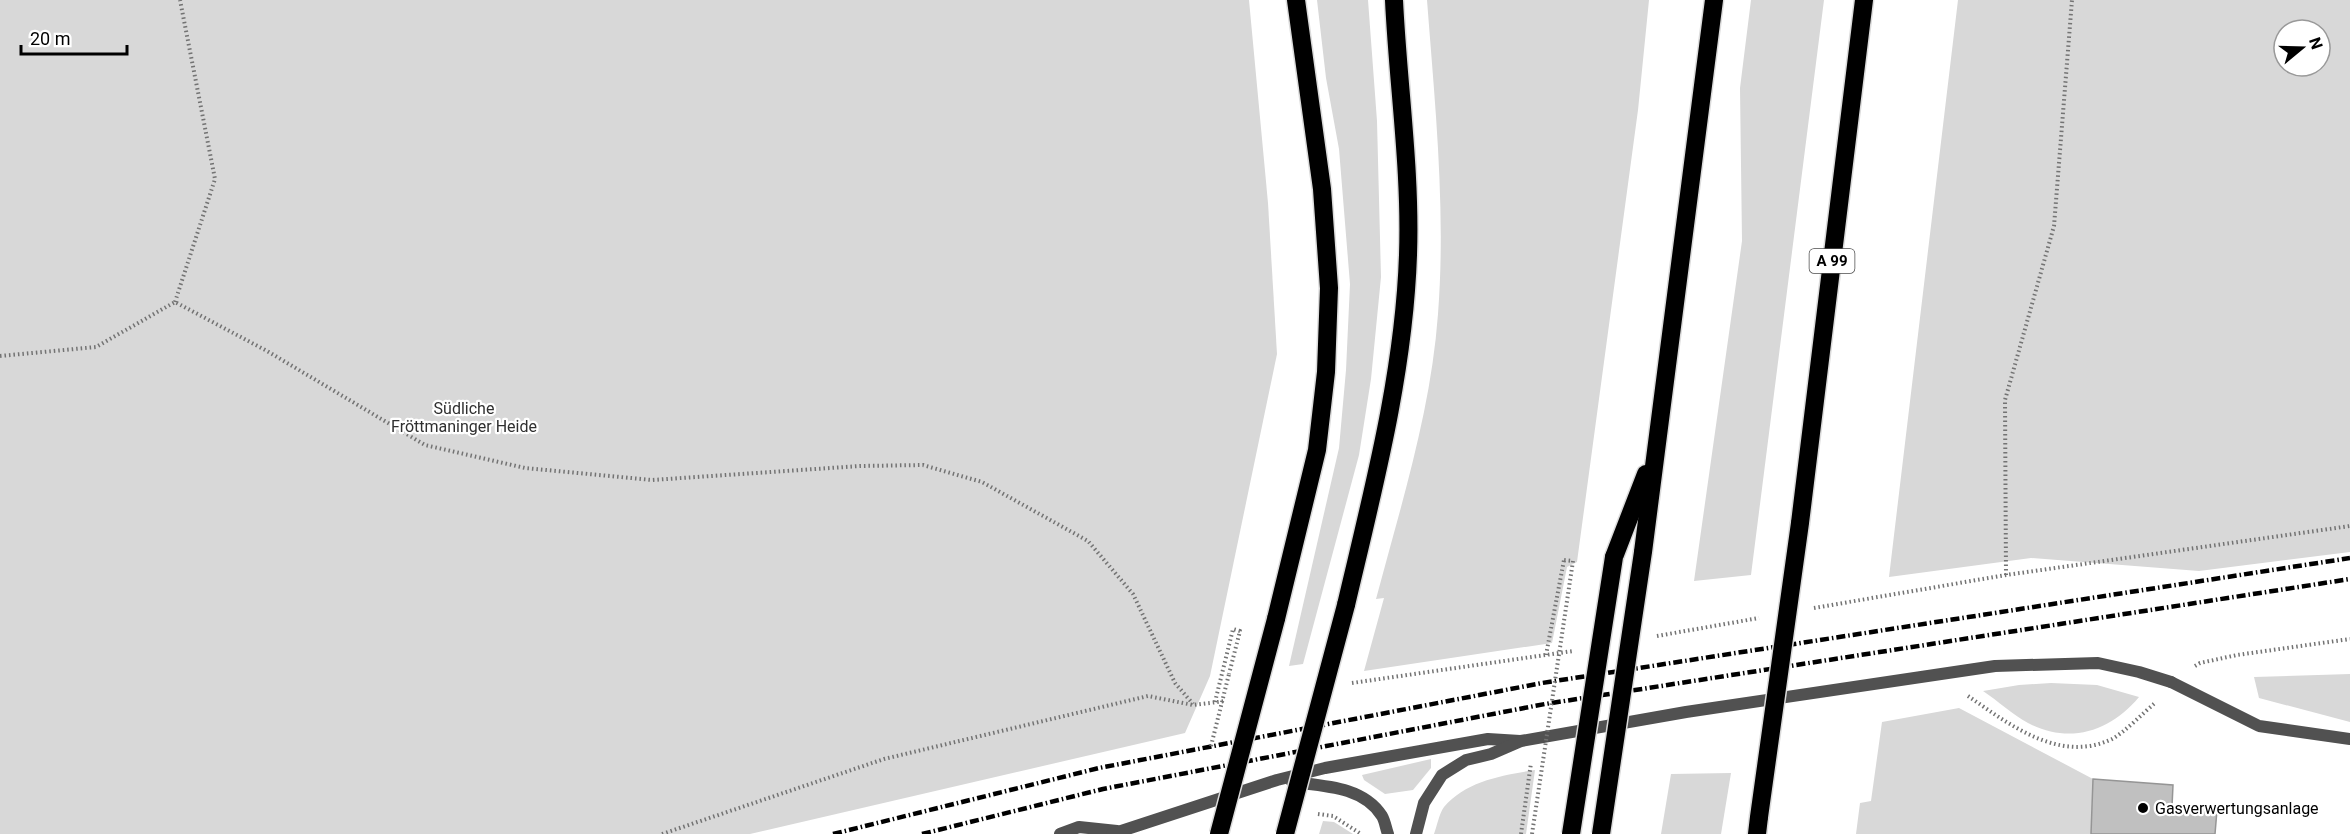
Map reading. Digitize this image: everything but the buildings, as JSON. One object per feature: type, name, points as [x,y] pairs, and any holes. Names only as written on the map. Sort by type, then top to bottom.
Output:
[{"type":"highway","points":[[1219,834],[1276,619],[1317,450],[1326,372],[1329,288],[1322,189],[1296,0]]},
{"type":"highway","points":[[1285,834],[1346,605],[1395,381],[1405,304],[1408,254],[1407,188],[1394,0]]},
{"type":"highway","points":[[1601,834],[1643,552],[1714,0]]},
{"type":"highway","name":"A 99","points":[[1758,825],[1800,523],[1864,0]]},
{"type":"highway","points":[[1571,834],[1614,557],[1656,447]]},
{"type":"street","points":[[1060,834],[1079,827],[1114,832],[1277,780],[1325,768],[1488,739],[1521,741],[1686,712],[1995,666],[2098,663],[2171,682],[2259,726],[2350,739]]},
{"type":"street","points":[[1416,834],[1424,803],[1442,775],[1466,760],[1491,754],[1521,741]]},
{"type":"street","points":[[1277,780],[1341,788],[1363,798],[1382,816],[1388,834]]},
{"type":"path","points":[[0,356],[96,347],[176,302],[215,179],[180,0]]},
{"type":"path","points":[[2072,0],[2054,226],[2005,400],[2006,575],[2350,526]]},
{"type":"path","points":[[176,302],[267,351],[425,445],[525,468],[652,480],[860,466],[923,465],[982,482],[1088,541],[1133,594],[1175,683],[1193,705]]},
{"type":"path","points":[[1532,834],[1573,561],[1564,560],[1546,655]]},
{"type":"path","points":[[1215,702],[1233,629],[1240,631],[1216,728]]},
{"type":"path","points":[[2171,682],[2200,663],[2237,655],[2350,639]]},
{"type":"path","points":[[1521,834],[1531,761]]},
{"type":"green space","name":"Südliche Fröttmaninger Heide","points":[[0,0],[1249,0],[1268,203],[1277,354],[1210,676],[1185,733],[750,834],[0,834]]},
{"type":"green space","points":[[1317,0],[1368,0],[1377,121],[1381,277],[1371,379],[1359,455],[1303,664],[1289,666],[1339,448],[1350,284],[1339,149],[1326,78]]},
{"type":"green space","points":[[1427,0],[1649,0],[1638,110],[1577,562],[1567,567],[1552,643],[1364,671],[1384,598],[1376,599],[1422,422],[1438,314],[1440,196]]},
{"type":"green space","points":[[1751,0],[1824,0],[1751,575],[1694,581],[1742,241],[1740,88]]},
{"type":"green space","points":[[1958,0],[2350,0],[2350,552],[2199,571],[2031,558],[1889,577]]},
{"type":"green space","points":[[2350,674],[2350,722],[2259,698],[2254,677]]},
{"type":"green space","points":[[2051,683],[2097,685],[2139,697],[2128,709],[2103,726],[2089,731],[2059,733],[2028,723],[1983,691]]},
{"type":"green space","points":[[1959,708],[2093,779],[2091,834],[1856,834],[1860,803],[1871,801],[1882,722]]},
{"type":"green space","points":[[1431,759],[1431,768],[1413,790],[1385,794],[1364,780],[1362,775]]},
{"type":"green space","points":[[1535,770],[1526,834],[1434,834],[1444,807],[1463,791],[1498,777]]},
{"type":"green space","points":[[1731,773],[1721,834],[1661,834],[1671,774]]},
{"type":"green space","points":[[1323,821],[1334,822],[1353,834],[1319,834]]},
{"type":"railway","points":[[833,834],[1099,768],[1542,683],[2350,558]]},
{"type":"railway","points":[[922,834],[1103,789],[1545,704],[2350,579]]},
{"type":"place","name":"Gasverwertungsanlage","points":[[2143,808]]}]
